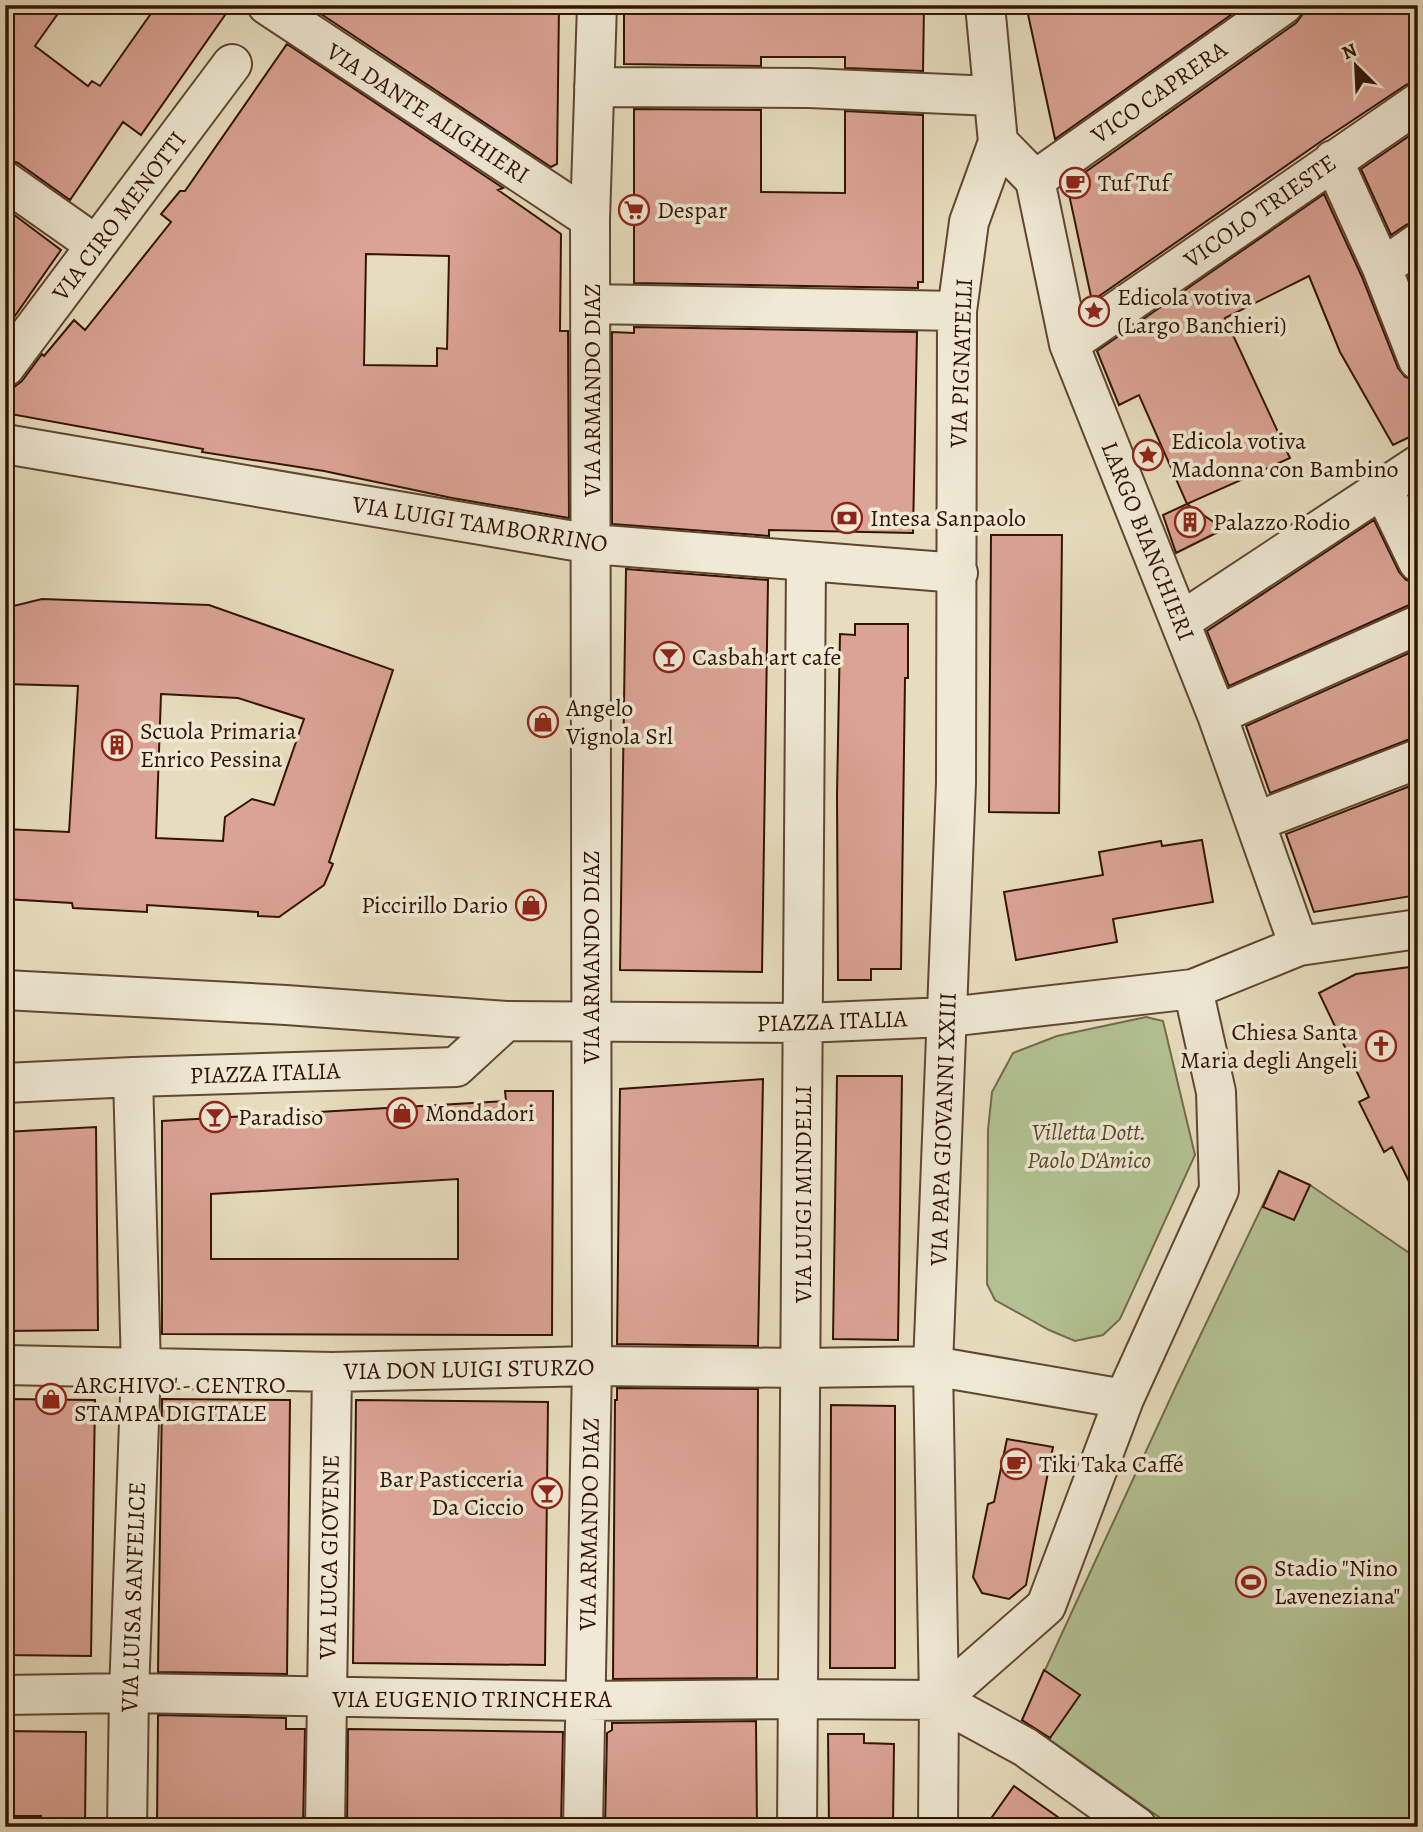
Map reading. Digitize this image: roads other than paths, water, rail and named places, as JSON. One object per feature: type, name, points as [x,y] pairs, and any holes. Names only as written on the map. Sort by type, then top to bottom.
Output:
[{"type":"street","name":"VIA DANTE ALIGHIERI","points":[[267,5],[590,219]]},
{"type":"street","name":"VIA ARMANDO DIAZ","points":[[583,1827],[592,1366],[590,219],[597,5]]},
{"type":"street","name":"VIA PIGNATELLI","points":[[958,566],[957,311],[970,222],[998,142],[985,5]]},
{"type":"street","name":"VICO CAPRERA","points":[[1035,180],[1283,5]]},
{"type":"street","name":"VIA CIRO MENOTTI","points":[[5,367],[232,64]]},
{"type":"street","points":[[594,87],[809,88],[993,96]]},
{"type":"street","name":"VICOLO TRIESTE","points":[[1069,344],[1418,103]]},
{"type":"street","points":[[998,142],[1035,180]]},
{"type":"street","points":[[1333,160],[1382,268],[1418,360]]},
{"type":"street","name":"LARGO BIANCHIERI","points":[[1035,180],[1069,344],[1217,715],[1299,946]]},
{"type":"street","points":[[5,181],[96,245]]},
{"type":"street","points":[[1382,268],[1418,243]]},
{"type":"street","points":[[592,304],[957,311]]},
{"type":"street","name":"VIA LUIGI TAMBORRINO","points":[[5,444],[592,544],[806,561],[958,566]]},
{"type":"street","points":[[1181,621],[1418,465]]},
{"type":"street","points":[[1383,489],[1418,562]]},
{"type":"street","name":"VIA LUIGI MINDELLI","points":[[797,1827],[806,561]]},
{"type":"street","name":"VIA PAPA GIOVANNI XXIII","points":[[938,1827],[939,1700],[933,1366],[956,783],[958,566]]},
{"type":"street","points":[[1217,715],[1418,625]]},
{"type":"street","points":[[1255,822],[1418,760]]},
{"type":"street","name":"PIAZZA ITALIA","points":[[5,990],[286,1005],[506,1021],[803,1023],[948,1017],[1193,989],[1299,946],[1418,929]]},
{"type":"street","points":[[1137,1827],[1025,1747],[939,1700],[1046,1606],[1124,1399],[1219,1189],[1216,1092],[1193,989]]},
{"type":"street","name":"PIAZZA ITALIA","points":[[5,1083],[456,1067],[506,1021]]},
{"type":"street","name":"VIA LUISA SANFELICE","points":[[127,1827],[141,1368],[133,1077]]},
{"type":"street","name":"VIA DON LUIGI STURZO","points":[[5,1365],[332,1372],[592,1366],[933,1366],[1124,1399]]},
{"type":"street","name":"VIA LUCA GIOVENE","points":[[325,1827],[332,1372]]},
{"type":"street","name":"VIA EUGENIO TRINCHERA","points":[[5,1695],[129,1693],[585,1701],[939,1700]]},
{"type":"place","name":"Tuf Tuf","points":[[1075,183]]},
{"type":"place","name":"Despar","points":[[634,210]]},
{"type":"place","name":"Edicola votiva (Largo Banchieri)","points":[[1094,311]]},
{"type":"place","name":"Edicola votiva Madonna con Bambino","points":[[1148,455]]},
{"type":"place","name":"Intesa Sanpaolo","points":[[847,518]]},
{"type":"place","name":"Palazzo Rodio","points":[[1190,522]]},
{"type":"place","name":"Casbah art cafe","points":[[669,657]]},
{"type":"place","name":"Angelo Vignola Srl","points":[[543,722]]},
{"type":"place","name":"Scuola Primaria Enrico Pessina","points":[[117,745]]},
{"type":"place","name":"Piccirillo Dario","points":[[531,905]]},
{"type":"place","name":"Chiesa Santa Maria degli Angeli","points":[[1381,1046]]},
{"type":"place","name":"Mondadori","points":[[402,1113]]},
{"type":"place","name":"Paradiso","points":[[215,1117]]},
{"type":"place","name":"ARCHIVO' - CENTRO STAMPA DIGITALE","points":[[51,1399]]},
{"type":"place","name":"Tiki Taka Caffé","points":[[1016,1464]]},
{"type":"place","name":"Bar Pasticceria Da Ciccio","points":[[547,1493]]},
{"type":"place","name":"Stadio \"Nino Laveneziana\"","points":[[1251,1582]]},
{"type":"park label","name":"Villetta Dott. Paolo D'Amico","points":[[1089,1146]]}]
